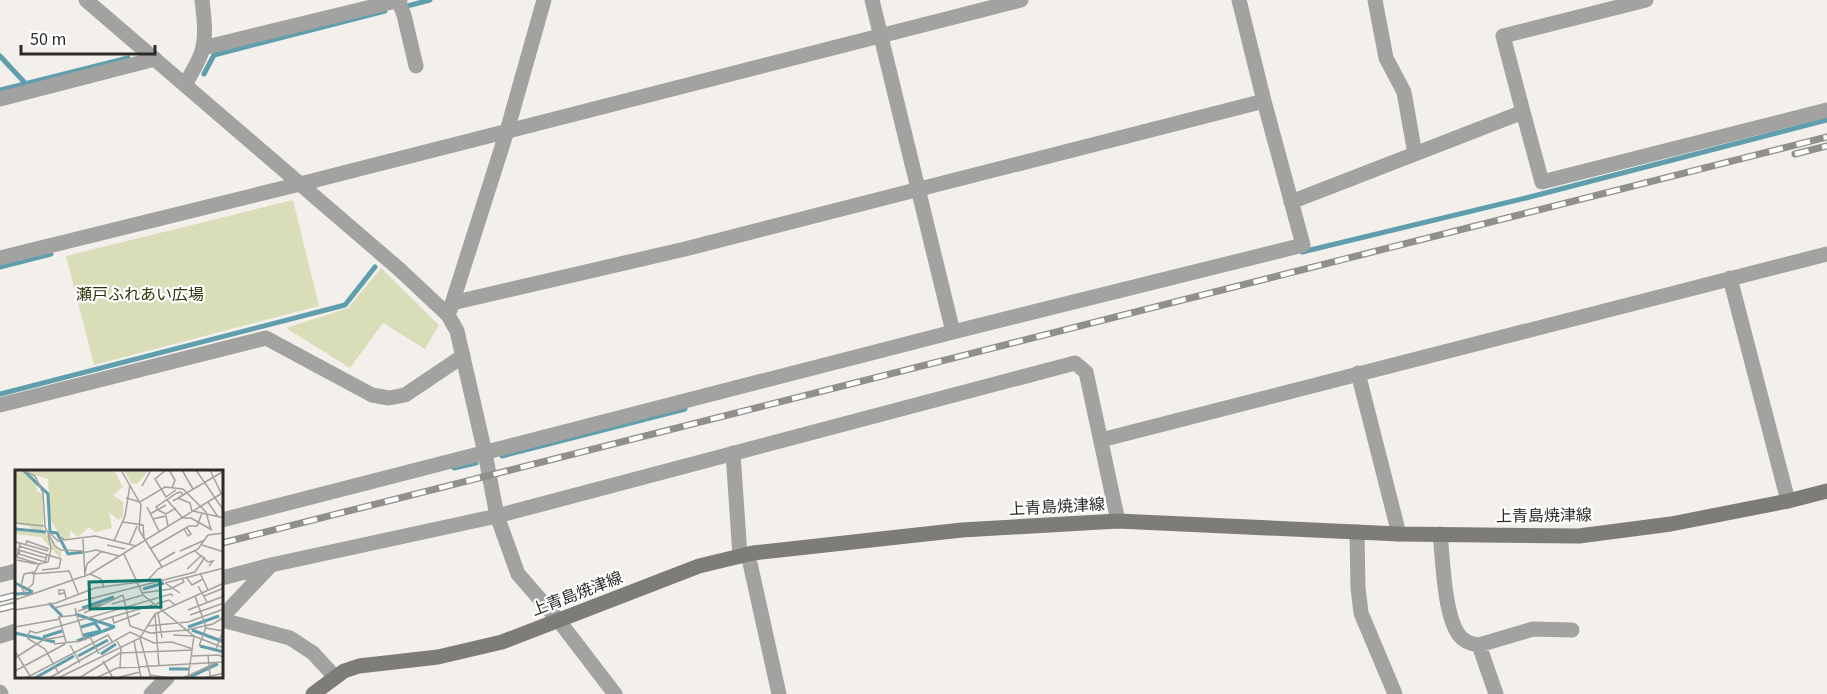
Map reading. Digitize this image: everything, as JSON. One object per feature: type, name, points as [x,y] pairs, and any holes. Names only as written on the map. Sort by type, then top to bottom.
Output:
[{"type":"main road","name":"上青島焼津線","points":[[314,694],[344,671],[359,666],[458,653],[502,642],[699,566],[744,555],[962,530],[1118,521],[1399,534],[1579,536],[1671,524],[1827,491]]},
{"type":"street","points":[[86,0],[399,269],[450,309]]},
{"type":"street","points":[[185,85],[203,48],[202,0]]},
{"type":"street","points":[[544,0],[507,131],[450,309],[463,356],[497,516],[518,574],[559,621],[615,694]]},
{"type":"street","points":[[872,0],[953,332]]},
{"type":"street","points":[[0,258],[1022,0]]},
{"type":"street","points":[[224,519],[953,332],[1303,245],[1239,0]]},
{"type":"street","points":[[1375,0],[1386,58],[1404,92],[1415,154]]},
{"type":"street","points":[[1646,0],[1503,36],[1542,182],[1827,110]]},
{"type":"street","points":[[203,48],[400,3],[416,66]]},
{"type":"street","points":[[0,99],[155,59]]},
{"type":"street","points":[[450,309],[1264,101]]},
{"type":"street","points":[[1291,202],[1523,112]]},
{"type":"street","points":[[1101,440],[1827,255]]},
{"type":"street","points":[[1730,278],[1788,501]]},
{"type":"street","points":[[0,405],[266,338],[372,395],[389,398],[405,395],[463,356]]},
{"type":"street","points":[[224,577],[270,565],[497,516],[1075,363],[1086,372],[1118,521]]},
{"type":"street","points":[[1358,373],[1399,534]]},
{"type":"street","points":[[733,453],[744,555],[779,694]]},
{"type":"street","points":[[1357,532],[1361,613],[1395,694]]},
{"type":"street","points":[[1440,534],[1450,619],[1459,636],[1468,643],[1479,645],[1533,629],[1572,630]]},
{"type":"street","points":[[224,617],[270,565]]},
{"type":"street","points":[[0,575],[15,571]]},
{"type":"street","points":[[224,620],[290,638],[313,653],[335,677]]},
{"type":"street","points":[[0,636],[15,631]]},
{"type":"street","points":[[1479,645],[1496,694]]},
{"type":"street","points":[[151,694],[166,679]]},
{"type":"green space","name":"瀬戸ふれあい広場","points":[[293,200],[319,306],[94,365],[66,256]]},
{"type":"green space","points":[[381,268],[439,325],[425,349],[383,323],[350,368],[286,328],[348,308]]},
{"type":"waterway","points":[[403,7],[430,0]]},
{"type":"waterway","points":[[204,74],[214,55],[385,11]]},
{"type":"waterway","points":[[0,56],[26,84]]},
{"type":"waterway","points":[[0,90],[128,58]]},
{"type":"waterway","points":[[1302,252],[1526,198],[1827,120]]},
{"type":"waterway","points":[[0,267],[51,254]]},
{"type":"waterway","points":[[0,394],[345,305],[375,267]]},
{"type":"waterway","points":[[502,456],[685,409]]},
{"type":"waterway","points":[[454,468],[476,463]]},
{"type":"railway","points":[[224,542],[1827,137]]},
{"type":"railway","points":[[1795,154],[1827,146]]},
{"type":"railway","points":[[0,599],[15,595]]},
{"type":"railway","points":[[0,609],[15,605]]}]
